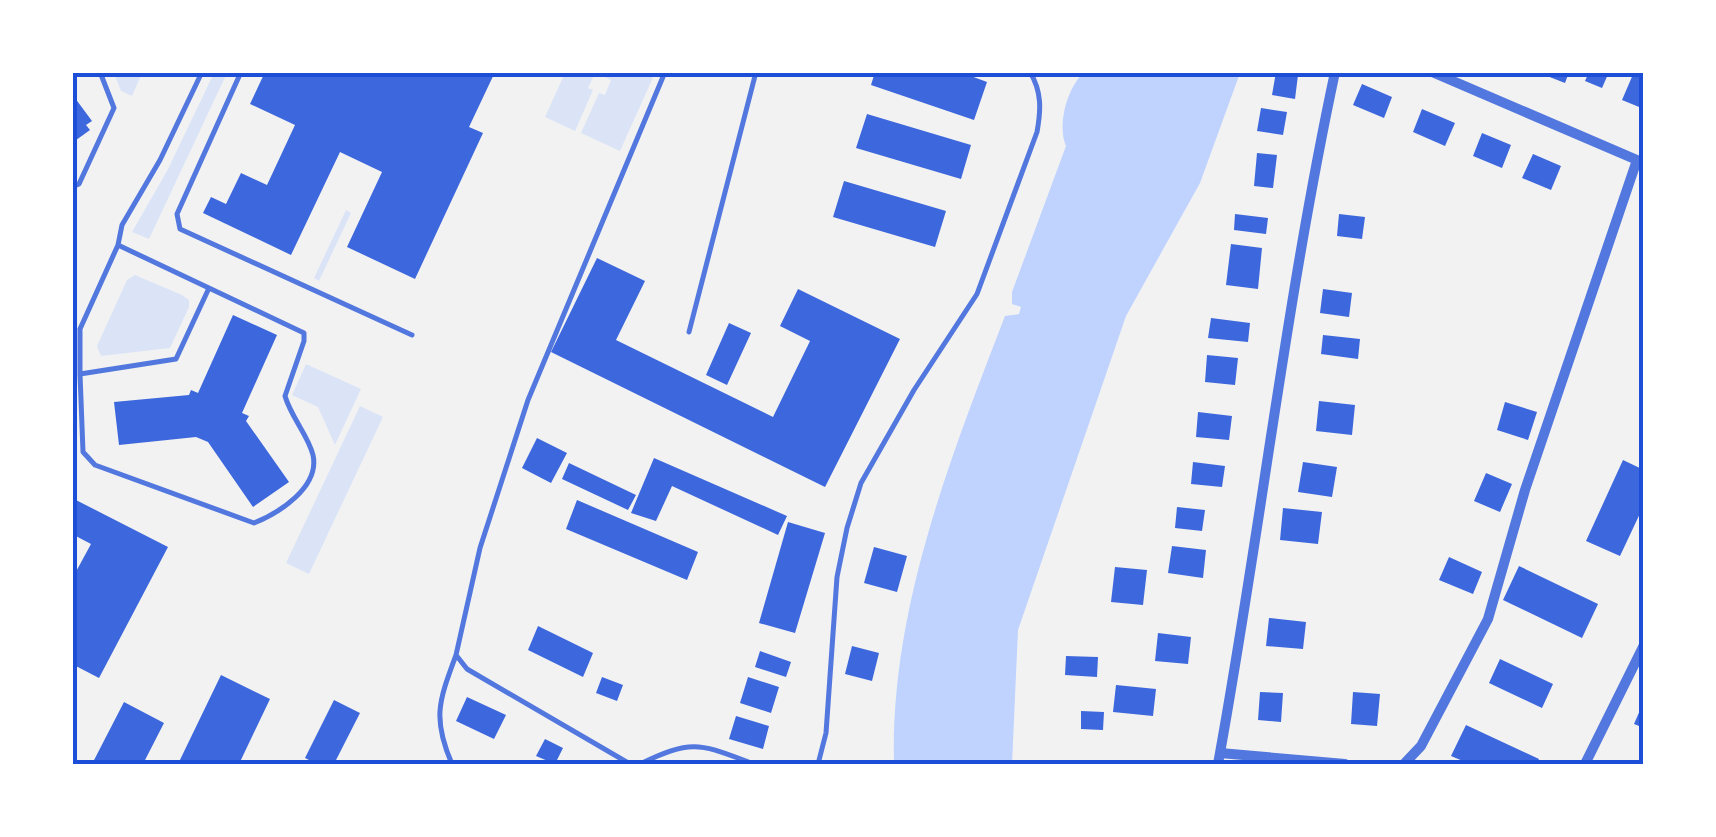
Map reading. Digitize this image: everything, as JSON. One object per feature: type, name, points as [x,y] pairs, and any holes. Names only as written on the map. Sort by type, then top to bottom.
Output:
[{"type":"street","points":[[1335,72],[1305,210],[1248,600],[1219,759],[1345,764]]},
{"type":"street","points":[[1405,764],[1420,746],[1488,619],[1525,490],[1640,162],[1432,72]]},
{"type":"street","points":[[1586,764],[1644,645]]},
{"type":"lane","points":[[72,187],[79,184],[114,108],[100,72]]},
{"type":"lane","points":[[118,245],[304,333],[285,396],[313,455],[312,466],[302,492],[264,519],[254,523],[244,520],[87,459],[83,452],[80,329],[118,245],[122,225],[160,160],[202,72]]},
{"type":"lane","points":[[241,72],[177,214],[180,228],[412,335]]},
{"type":"lane","points":[[452,764],[437,718],[480,548],[528,400],[665,72]]},
{"type":"lane","points":[[689,332],[756,72]]},
{"type":"lane","points":[[818,764],[826,733],[837,578],[847,528],[861,484],[876,454],[977,294],[1036,132],[1041,107],[1038,86],[1030,72]]},
{"type":"lane","points":[[80,374],[176,359],[210,287]]},
{"type":"lane","points":[[456,655],[467,668],[630,764]]},
{"type":"lane","points":[[640,764],[689,745],[754,764]]},
{"type":"shaded area","points":[[114,73],[142,73],[132,96],[121,91]]},
{"type":"shaded area","points":[[214,73],[227,73],[149,239],[132,232],[167,171]]},
{"type":"shaded area","points":[[565,73],[595,73],[588,88],[593,90],[575,131],[545,117]]},
{"type":"shaded area","points":[[596,73],[655,73],[620,151],[581,133],[599,93],[605,95],[611,80]]},
{"type":"shaded area","points":[[346,210],[351,213],[319,281],[314,278]]},
{"type":"shaded area","points":[[135,275],[182,295],[189,300],[189,307],[170,348],[101,356],[97,346],[127,280]]},
{"type":"shaded area","points":[[306,364],[361,389],[335,445],[318,407],[292,395]]},
{"type":"shaded area","points":[[360,406],[383,417],[309,574],[286,563]]},
{"type":"water","points":[[1083,73],[1240,73],[1200,183],[1126,316],[1018,630],[1012,764],[894,764],[895,706],[902,649],[927,536],[1005,316],[1019,314],[1021,307],[1012,304],[1012,292],[1066,146],[1063,118],[1068,98]]},
{"type":"building","points":[[265,72],[423,72],[430,76],[432,72],[495,72],[469,127],[483,133],[415,279],[347,247],[382,172],[340,152],[291,255],[203,213],[211,197],[226,204],[241,173],[267,185],[295,125],[250,104]]},
{"type":"building","points":[[875,72],[960,72],[987,82],[974,120],[871,85]]},
{"type":"building","points":[[1276,72],[1298,75],[1295,99],[1272,95]]},
{"type":"building","points":[[1548,72],[1569,72],[1565,83],[1547,76]]},
{"type":"building","points":[[1589,72],[1609,72],[1602,88],[1585,81]]},
{"type":"building","points":[[1634,72],[1644,72],[1644,109],[1622,100]]},
{"type":"building","points":[[1362,84],[1392,97],[1384,118],[1353,105]]},
{"type":"building","points":[[72,94],[92,121],[86,125],[90,130],[72,143]]},
{"type":"building","points":[[1261,108],[1287,112],[1283,135],[1257,131]]},
{"type":"building","points":[[1422,109],[1455,123],[1445,146],[1413,132]]},
{"type":"building","points":[[867,114],[971,145],[961,179],[856,148]]},
{"type":"building","points":[[1482,133],[1511,145],[1502,168],[1473,156]]},
{"type":"building","points":[[1257,153],[1277,155],[1273,188],[1254,186]]},
{"type":"building","points":[[1533,154],[1561,166],[1551,190],[1522,178]]},
{"type":"building","points":[[844,181],[946,211],[935,247],[833,217]]},
{"type":"building","points":[[1235,214],[1268,218],[1266,234],[1234,230]]},
{"type":"building","points":[[1339,214],[1365,217],[1362,239],[1337,236]]},
{"type":"building","points":[[1231,244],[1262,248],[1258,289],[1226,285]]},
{"type":"building","points":[[597,258],[645,281],[616,340],[773,417],[810,341],[780,326],[798,289],[900,339],[825,487],[551,352]]},
{"type":"building","points":[[1323,289],[1352,293],[1349,317],[1320,313]]},
{"type":"building","points":[[233,315],[277,335],[242,413],[249,416],[246,421],[289,482],[253,507],[208,442],[196,437],[119,445],[114,402],[189,395],[191,390],[198,393]]},
{"type":"building","points":[[1211,318],[1250,323],[1248,342],[1208,338]]},
{"type":"building","points":[[729,323],[751,333],[727,385],[706,375]]},
{"type":"building","points":[[1323,335],[1360,339],[1358,359],[1321,354]]},
{"type":"building","points":[[1207,355],[1238,358],[1235,385],[1205,382]]},
{"type":"building","points":[[1319,401],[1355,405],[1352,435],[1316,431]]},
{"type":"building","points":[[1505,402],[1537,412],[1528,440],[1497,430]]},
{"type":"building","points":[[1198,412],[1232,416],[1229,440],[1196,437]]},
{"type":"building","points":[[537,438],[567,453],[551,483],[522,468]]},
{"type":"building","points":[[654,458],[787,516],[778,535],[672,486],[656,521],[631,513]]},
{"type":"building","points":[[1623,460],[1644,470],[1644,505],[1620,556],[1586,541]]},
{"type":"building","points":[[1193,462],[1225,466],[1222,487],[1191,484]]},
{"type":"building","points":[[1303,462],[1337,467],[1332,497],[1298,492]]},
{"type":"building","points":[[569,463],[636,495],[628,510],[562,479]]},
{"type":"building","points":[[1486,473],[1512,484],[1500,512],[1474,501]]},
{"type":"building","points":[[72,498],[168,547],[99,678],[72,664],[72,579],[91,544],[72,534]]},
{"type":"building","points":[[577,500],[698,552],[687,580],[566,529]]},
{"type":"building","points":[[1177,507],[1205,510],[1202,531],[1175,528]]},
{"type":"building","points":[[1283,508],[1322,512],[1318,544],[1280,540]]},
{"type":"building","points":[[788,522],[825,533],[795,633],[759,623]]},
{"type":"building","points":[[1172,546],[1206,550],[1203,578],[1168,573]]},
{"type":"building","points":[[874,547],[907,556],[897,592],[864,583]]},
{"type":"building","points":[[1449,557],[1482,572],[1473,594],[1439,580]]},
{"type":"building","points":[[1519,566],[1598,604],[1582,638],[1503,600]]},
{"type":"building","points":[[1115,567],[1147,570],[1143,605],[1111,602]]},
{"type":"building","points":[[1269,618],[1306,622],[1303,649],[1266,646]]},
{"type":"building","points":[[538,626],[593,653],[583,677],[528,650]]},
{"type":"building","points":[[1158,633],[1191,637],[1188,664],[1155,661]]},
{"type":"building","points":[[852,646],[879,653],[872,681],[845,674]]},
{"type":"building","points":[[760,651],[791,662],[786,677],[755,667]]},
{"type":"building","points":[[1066,656],[1098,657],[1097,677],[1065,675]]},
{"type":"building","points":[[1500,659],[1553,684],[1542,708],[1489,683]]},
{"type":"building","points":[[221,675],[270,699],[239,764],[178,764]]},
{"type":"building","points":[[602,677],[623,685],[617,701],[596,693]]},
{"type":"building","points":[[748,677],[779,687],[771,713],[740,703]]},
{"type":"building","points":[[1116,685],[1156,689],[1153,716],[1113,712]]},
{"type":"building","points":[[1260,692],[1283,693],[1281,722],[1258,720]]},
{"type":"building","points":[[1353,692],[1380,694],[1377,726],[1351,724]]},
{"type":"building","points":[[467,697],[506,715],[494,739],[456,721]]},
{"type":"building","points":[[334,700],[360,713],[334,764],[317,764],[305,758]]},
{"type":"building","points":[[1644,701],[1644,728],[1634,724]]},
{"type":"building","points":[[124,702],[164,723],[143,764],[92,764]]},
{"type":"building","points":[[1081,711],[1104,712],[1103,730],[1081,729]]},
{"type":"building","points":[[736,716],[769,726],[763,749],[729,739]]},
{"type":"building","points":[[1466,725],[1539,759],[1537,764],[1470,764],[1451,756]]},
{"type":"building","points":[[545,739],[563,748],[555,764],[536,756]]}]
